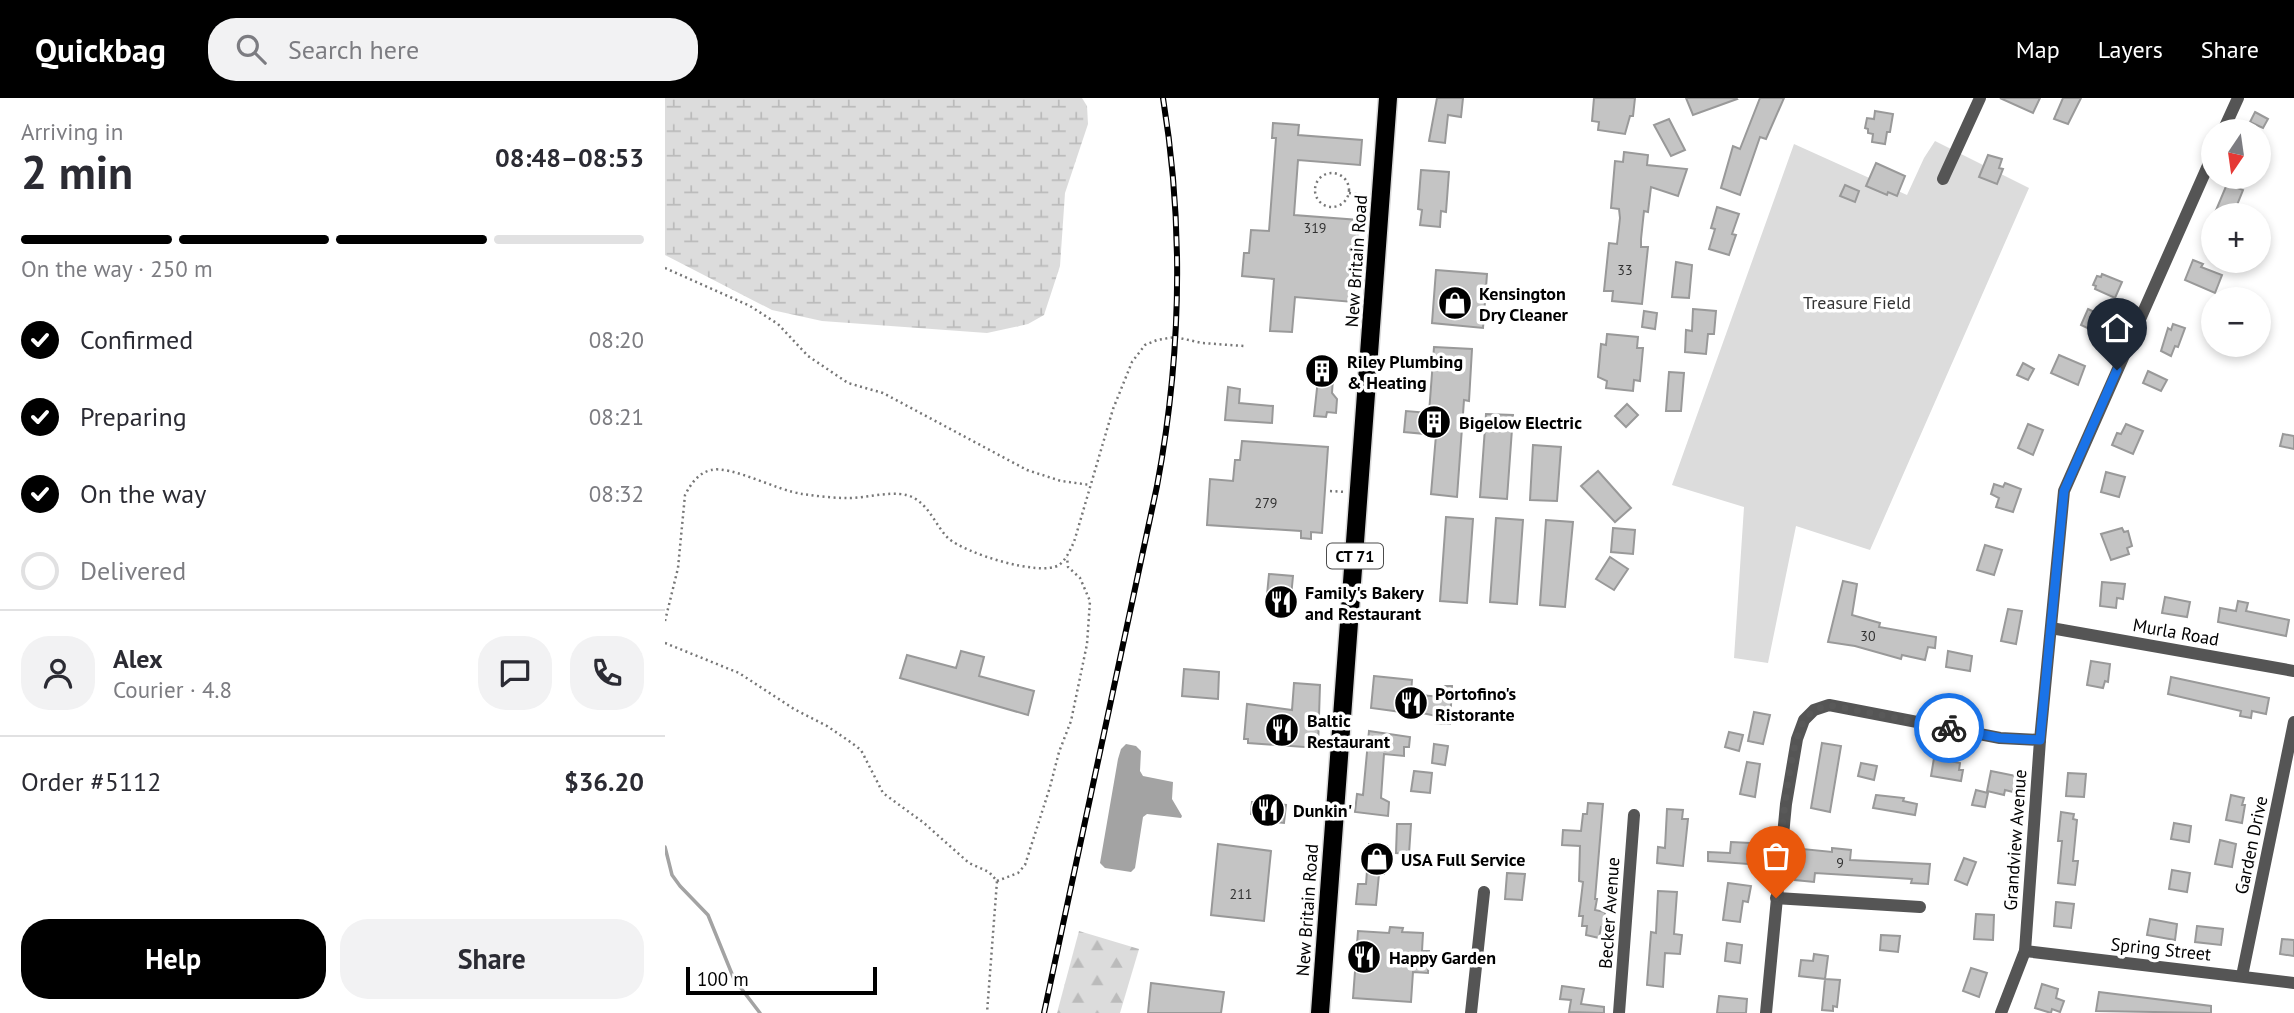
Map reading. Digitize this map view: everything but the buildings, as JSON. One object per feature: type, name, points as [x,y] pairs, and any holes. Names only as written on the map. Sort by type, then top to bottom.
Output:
[{"type":"main road","name":"New Britain Road","points":[[1320,1013],[1388,98]]},
{"type":"street","points":[[1943,179],[1980,98]]},
{"type":"street","points":[[2228,119],[2238,98]]},
{"type":"street","name":"Grandview Avenue","points":[[2001,1013],[2025,951],[2040,740],[2064,491],[2201,181]]},
{"type":"street","name":"Murla Road","points":[[2052,628],[2294,671]]},
{"type":"street","points":[[1766,1013],[1786,804],[1797,739],[1804,720],[1814,710],[1829,705],[2000,738],[2040,740]]},
{"type":"street","name":"Garden Drive","points":[[2242,976],[2294,722]]},
{"type":"street","name":"Becker Avenue","points":[[1619,1013],[1634,815]]},
{"type":"street","points":[[1471,1013],[1483,892]]},
{"type":"street","points":[[1776,898],[1920,907]]},
{"type":"street","name":"Spring Street","points":[[2025,951],[2294,983]]},
{"type":"path","points":[[1337,174],[1346,181],[1349,193],[1340,205],[1324,206],[1317,198],[1315,187],[1321,177],[1337,174]]},
{"type":"path","points":[[1349,193],[1369,195]]},
{"type":"path","points":[[665,268],[750,306],[778,324],[808,356],[848,383],[883,393],[1027,470],[1061,481],[1090,485]]},
{"type":"path","points":[[665,621],[678,568],[685,495],[701,474],[712,469],[727,470],[769,486],[803,494],[871,498],[901,493],[915,498],[934,516],[949,538],[972,551],[1020,567],[1041,569],[1059,565],[1074,542],[1113,409],[1132,362],[1145,345],[1175,337],[1202,343],[1244,346]]},
{"type":"path","points":[[1330,491],[1345,492]]},
{"type":"path","points":[[997,881],[1018,873],[1025,865],[1071,721],[1087,644],[1090,601],[1080,578],[1068,567],[1067,556]]},
{"type":"path","points":[[665,643],[739,673],[849,741],[861,750],[883,793],[924,823],[969,863],[989,872],[997,881],[987,1013]]},
{"type":"green space","points":[[665,98],[1082,98],[1087,106],[1088,124],[1065,193],[1060,266],[1044,315],[1028,324],[987,333],[822,321],[772,310],[665,255]]},
{"type":"green space","name":"Treasure Field","points":[[1935,141],[2029,188],[1870,550],[1796,526],[1768,663],[1734,658],[1744,507],[1672,485],[1794,144],[1907,195]]},
{"type":"green space","points":[[1079,931],[1139,949],[1120,1013],[1057,1013]]},
{"type":"shaded area","points":[[1126,744],[1136,746],[1141,751],[1140,771],[1143,776],[1173,782],[1172,799],[1182,816],[1147,814],[1143,817],[1135,868],[1131,872],[1105,868],[1100,863],[1118,759]]},
{"type":"waterway","points":[[665,847],[672,875],[708,915],[734,979],[760,1013]]},
{"type":"railway","points":[[1044,1013],[1165,438],[1175,341],[1177,244],[1170,146],[1163,98]]},
{"type":"way so far","points":[[1776,898],[1786,804],[1797,739],[1804,720],[1814,710],[1829,705],[1949,728]]},
{"type":"place","name":"Kensington Dry Cleaner","points":[[1455,303]]},
{"type":"place","name":"Riley Plumbing & Heating","points":[[1322,371]]},
{"type":"place","name":"Bigelow Electric","points":[[1434,422]]},
{"type":"place","name":"Family's Bakery and Restaurant","points":[[1281,602]]},
{"type":"place","name":"Portofino's Ristorante","points":[[1411,703]]},
{"type":"place","name":"Baltic Restaurant","points":[[1282,730]]},
{"type":"place","name":"Dunkin'","points":[[1268,810]]},
{"type":"place","name":"USA Full Service","points":[[1377,859]]},
{"type":"place","name":"Happy Garden","points":[[1364,957]]},
{"type":"route","points":[[1949,728],[2000,738],[2040,740],[2064,491],[2117,370]]}]
